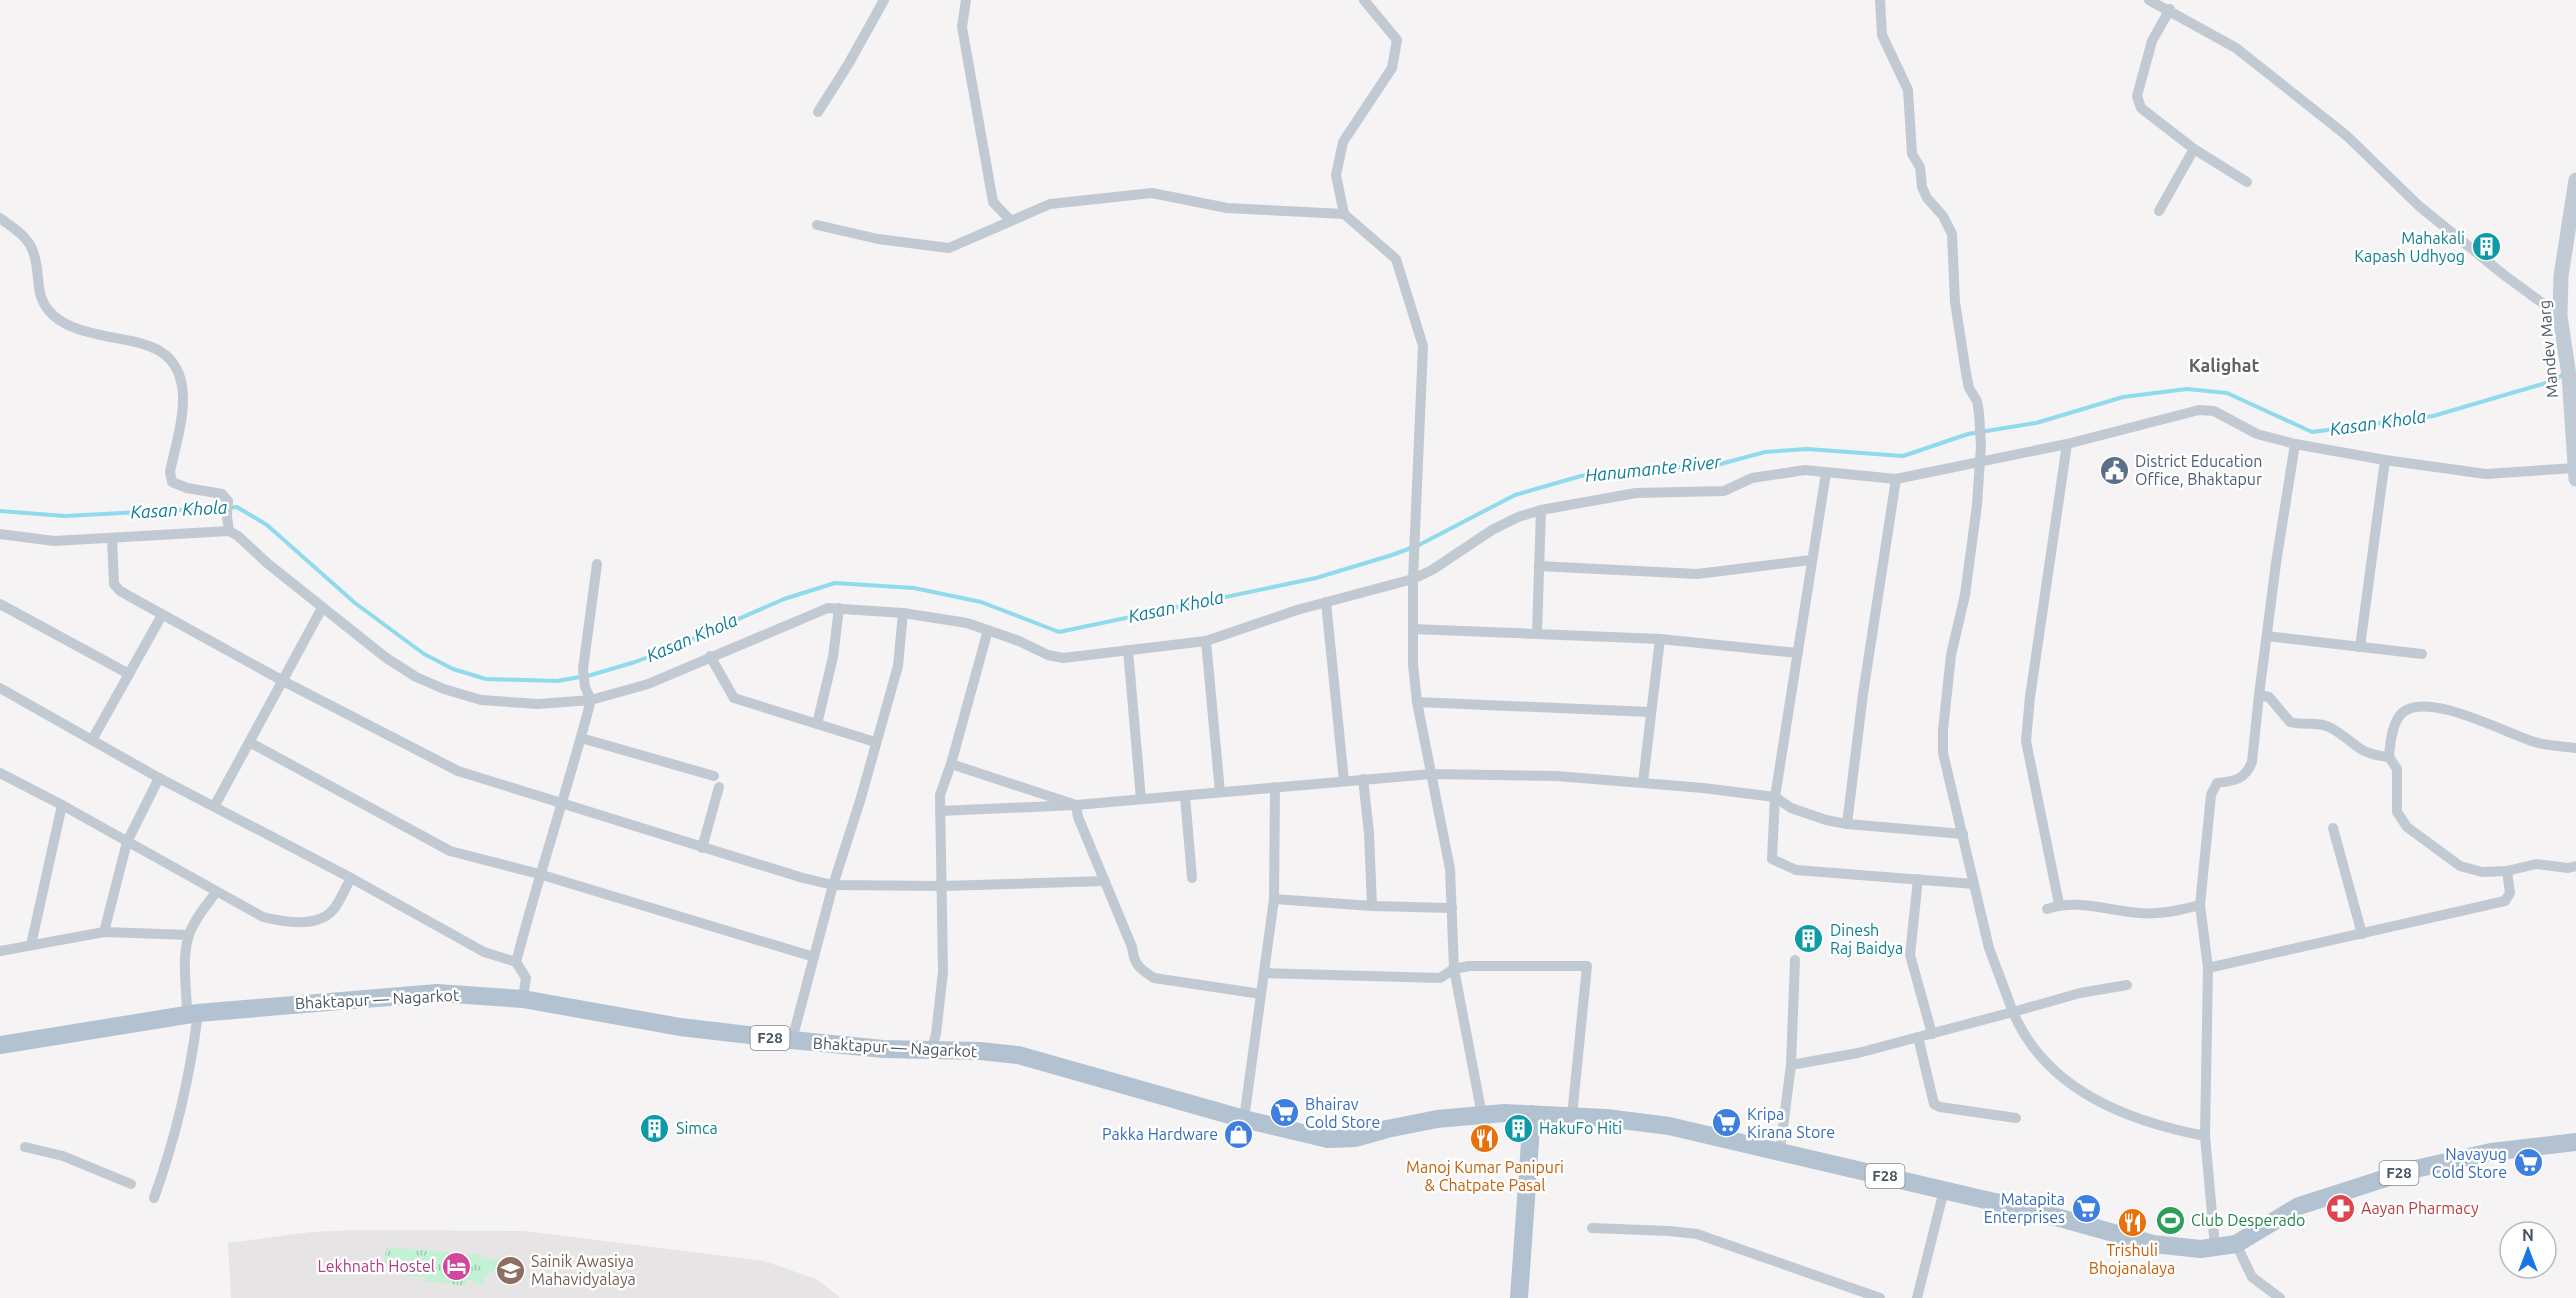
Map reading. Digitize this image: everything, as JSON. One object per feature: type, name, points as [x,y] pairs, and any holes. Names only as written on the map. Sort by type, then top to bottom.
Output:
[{"type":"main road","name":"Mandev Marg","points":[[2575,473],[2572,380],[2560,316],[2561,276],[2576,180]]},
{"type":"main road","name":"Bhaktapur — Nagarkot","points":[[0,1045],[192,1014],[437,993],[523,999],[680,1027],[792,1040],[931,1052],[1018,1055],[1244,1119],[1302,1134],[1338,1140],[1437,1119],[1532,1114]]},
{"type":"main road","name":"F28","points":[[1532,1114],[1669,1126],[1780,1150],[2042,1213],[2153,1244],[2201,1249],[2236,1244],[2299,1206],[2410,1170],[2491,1152],[2576,1142]]},
{"type":"main road","points":[[1519,1298],[1532,1114]]},
{"type":"street","points":[[818,112],[849,63],[884,0]]},
{"type":"street","points":[[966,0],[962,27],[993,202],[1010,220]]},
{"type":"street","points":[[1364,0],[1396,40],[1392,68],[1343,142],[1336,175],[1344,214],[1396,259],[1423,346],[1416,554],[1413,579],[1413,665],[1417,702],[1450,868],[1454,969],[1482,1115]]},
{"type":"street","points":[[1880,0],[1882,35],[1908,90],[1912,154],[1920,167],[1922,187],[1927,198],[1943,216],[1952,234],[1955,302],[1966,373],[1969,388],[1977,401],[1980,427],[1977,505],[1965,595],[1951,655],[1943,730],[1943,753],[1989,948],[2021,1031],[2036,1053],[2053,1071],[2080,1091],[2130,1117],[2154,1125],[2205,1136]]},
{"type":"street","points":[[2149,0],[2170,9],[2236,48],[2347,136],[2427,212],[2504,275],[2560,316]]},
{"type":"street","points":[[2170,9],[2152,41],[2137,96],[2138,102],[2141,108],[2194,149],[2247,182]]},
{"type":"street","points":[[2159,211],[2194,149]]},
{"type":"street","points":[[817,225],[878,239],[949,248],[1050,204],[1152,193],[1227,208],[1344,214]]},
{"type":"street","points":[[0,218],[24,236],[33,249],[37,286],[44,304],[54,316],[68,326],[141,343],[159,350],[171,362],[178,373],[184,399],[170,472],[172,482],[187,488],[222,494],[228,501],[229,531]]},
{"type":"street","points":[[0,534],[54,541],[229,531],[385,657],[416,676],[481,700],[538,704],[591,700],[648,684],[828,608],[903,613],[955,621],[988,630],[1048,655],[1063,658],[1206,641],[1326,602],[1413,579],[1432,570],[1492,530],[1518,517],[1541,510],[1636,492],[1724,491],[1752,478],[1790,471],[1896,479],[2067,444],[2199,410],[2214,411],[2257,434],[2295,444],[2385,460],[2487,474],[2575,473]]},
{"type":"street","points":[[2059,904],[2026,741],[2031,685],[2067,444]]},
{"type":"street","points":[[2215,1247],[2205,1136],[2208,968],[2200,905],[2211,795],[2217,783],[2237,781],[2248,772],[2252,762],[2259,695],[2295,444]]},
{"type":"street","points":[[2360,646],[2385,460]]},
{"type":"street","points":[[1826,473],[1775,797],[1772,859],[1796,870],[1974,884]]},
{"type":"street","points":[[1847,824],[1863,694],[1896,479]]},
{"type":"street","points":[[1538,633],[1541,510]]},
{"type":"street","points":[[112,538],[116,588],[283,681],[458,771],[702,848],[833,885],[943,886],[1105,882]]},
{"type":"street","points":[[1539,566],[1697,574],[1811,560]]},
{"type":"street","points":[[516,962],[539,874],[562,805],[591,700],[585,687],[583,669],[597,564]]},
{"type":"street","points":[[1326,602],[1344,781]]},
{"type":"street","points":[[0,604],[129,674]]},
{"type":"street","points":[[215,806],[322,608]]},
{"type":"street","points":[[818,724],[833,657],[839,608]]},
{"type":"street","points":[[792,1040],[833,885],[860,801],[898,666],[903,613]]},
{"type":"street","points":[[92,740],[162,615]]},
{"type":"street","points":[[1413,629],[1660,639],[1798,653]]},
{"type":"street","points":[[931,1052],[936,1034],[943,972],[940,795],[951,764],[988,630]]},
{"type":"street","points":[[2267,636],[2421,654]]},
{"type":"street","points":[[1643,782],[1660,639]]},
{"type":"street","points":[[1206,641],[1220,792]]},
{"type":"street","points":[[1128,650],[1141,799]]},
{"type":"street","points":[[711,656],[734,698],[875,742]]},
{"type":"street","points":[[0,688],[159,778],[351,878],[484,952],[516,962],[526,978],[523,999]]},
{"type":"street","points":[[2259,695],[2269,697],[2290,722],[2324,725],[2363,753],[2388,757],[2397,769],[2397,812],[2406,827],[2460,866],[2482,873],[2507,871],[2536,864],[2568,868],[2576,866]]},
{"type":"street","points":[[1417,702],[1650,712]]},
{"type":"street","points":[[2388,757],[2394,727],[2403,713],[2417,706],[2462,714],[2536,743],[2576,748]]},
{"type":"street","points":[[581,738],[717,782],[702,848]]},
{"type":"street","points":[[250,743],[450,851],[539,874],[814,957]]},
{"type":"street","points":[[951,764],[1076,805]]},
{"type":"street","points":[[0,773],[263,917],[296,922],[311,921],[332,911],[351,878]]},
{"type":"street","points":[[940,811],[1076,805],[1431,774],[1557,776],[1643,782],[1775,797],[1791,808],[1826,820],[1847,824],[1963,834]]},
{"type":"street","points":[[104,932],[127,842],[159,778]]},
{"type":"street","points":[[1363,779],[1369,833],[1372,906]]},
{"type":"street","points":[[1244,1119],[1274,899],[1275,787]]},
{"type":"street","points":[[1185,796],[1192,878]]},
{"type":"street","points":[[31,945],[62,805]]},
{"type":"street","points":[[1076,805],[1078,816],[1132,947],[1134,962],[1139,969],[1154,978],[1261,994]]},
{"type":"street","points":[[2333,828],[2362,934]]},
{"type":"street","points":[[2208,968],[2505,901],[2510,893],[2507,871]]},
{"type":"street","points":[[1918,879],[1910,955],[1932,1034]]},
{"type":"street","points":[[154,1198],[168,1160],[186,1089],[192,1014],[186,953],[189,935],[216,892]]},
{"type":"street","points":[[1274,899],[1372,906],[1452,908]]},
{"type":"street","points":[[2047,909],[2059,904],[2163,914],[2200,905]]},
{"type":"street","points":[[0,951],[104,932],[189,935]]},
{"type":"street","points":[[1780,1150],[1791,1065],[1795,960]]},
{"type":"street","points":[[1264,973],[1440,978],[1454,969],[1469,966],[1587,966],[1572,1116]]},
{"type":"street","points":[[1791,1065],[1858,1053],[2080,993],[2127,985]]},
{"type":"street","points":[[1918,1037],[1934,1104],[1940,1107],[2016,1118]]},
{"type":"street","points":[[25,1148],[63,1156],[131,1184]]},
{"type":"street","points":[[1920,1297],[1944,1190]]},
{"type":"street","points":[[1592,1228],[1697,1234],[1880,1298]]},
{"type":"street","points":[[2236,1244],[2252,1277],[2264,1292],[2280,1298]]},
{"type":"shaded area","name":"Sainik Awasiya Mahavidyalaya","points":[[525,1231],[764,1261],[816,1279],[839,1298],[231,1298],[228,1243],[311,1232]]},
{"type":"green space","name":"Lekhnath Hostel","points":[[387,1247],[482,1255],[482,1258],[505,1261],[506,1278],[497,1277],[497,1272],[489,1271],[488,1277],[484,1277],[483,1285],[473,1284],[473,1280],[467,1280],[466,1286],[425,1281],[425,1277],[407,1277],[408,1261],[395,1259],[394,1266],[383,1265]]},
{"type":"waterway","name":"Kasan Khola","points":[[0,511],[65,516],[237,507],[267,525],[355,603],[424,654],[453,669],[486,679],[557,681],[591,675],[635,662],[784,599],[835,583],[914,588],[981,602],[1059,632],[1316,578],[1419,545],[1515,495],[1581,476],[1649,468],[1713,466],[1765,452],[1807,449],[1903,456],[1968,434],[2036,423],[2123,397],[2187,389],[2227,393],[2312,432],[2433,416],[2553,381],[2564,374]]},
{"type":"place","name":"Mahakali Kapash Udhyog","points":[[2486,247]]},
{"type":"place","name":"District Education Office, Bhaktapur","points":[[2114,470]]},
{"type":"place","name":"Dinesh Raj Baidya","points":[[1809,939]]},
{"type":"place","name":"Bhairav Cold Store","points":[[1284,1113]]},
{"type":"place","name":"Kripa Kirana Store","points":[[1726,1123]]},
{"type":"place","name":"Simca","points":[[655,1128]]},
{"type":"place","name":"HakuFo Hiti","points":[[1518,1128]]},
{"type":"place","name":"Pakka Hardware","points":[[1239,1134]]},
{"type":"place","name":"Manoj Kumar Panipuri & Chatpate Pasal","points":[[1485,1139]]},
{"type":"place","name":"Navayug Cold Store","points":[[2528,1163]]},
{"type":"place","name":"Matapita Enterprises","points":[[2086,1208]]},
{"type":"place","name":"Aayan Pharmacy","points":[[2340,1208]]},
{"type":"place","name":"Club Desperado","points":[[2170,1220]]},
{"type":"place","name":"Trishuli Bhojanalaya","points":[[2132,1222]]},
{"type":"place","name":"Lekhnath Hostel","points":[[456,1266]]},
{"type":"place","name":"Sainik Awasiya Mahavidyalaya","points":[[510,1270]]},
{"type":"district","name":"Kalighat","points":[[2224,366]]},
{"type":"water label","name":"Hanumante River","points":[[1653,469]]}]
